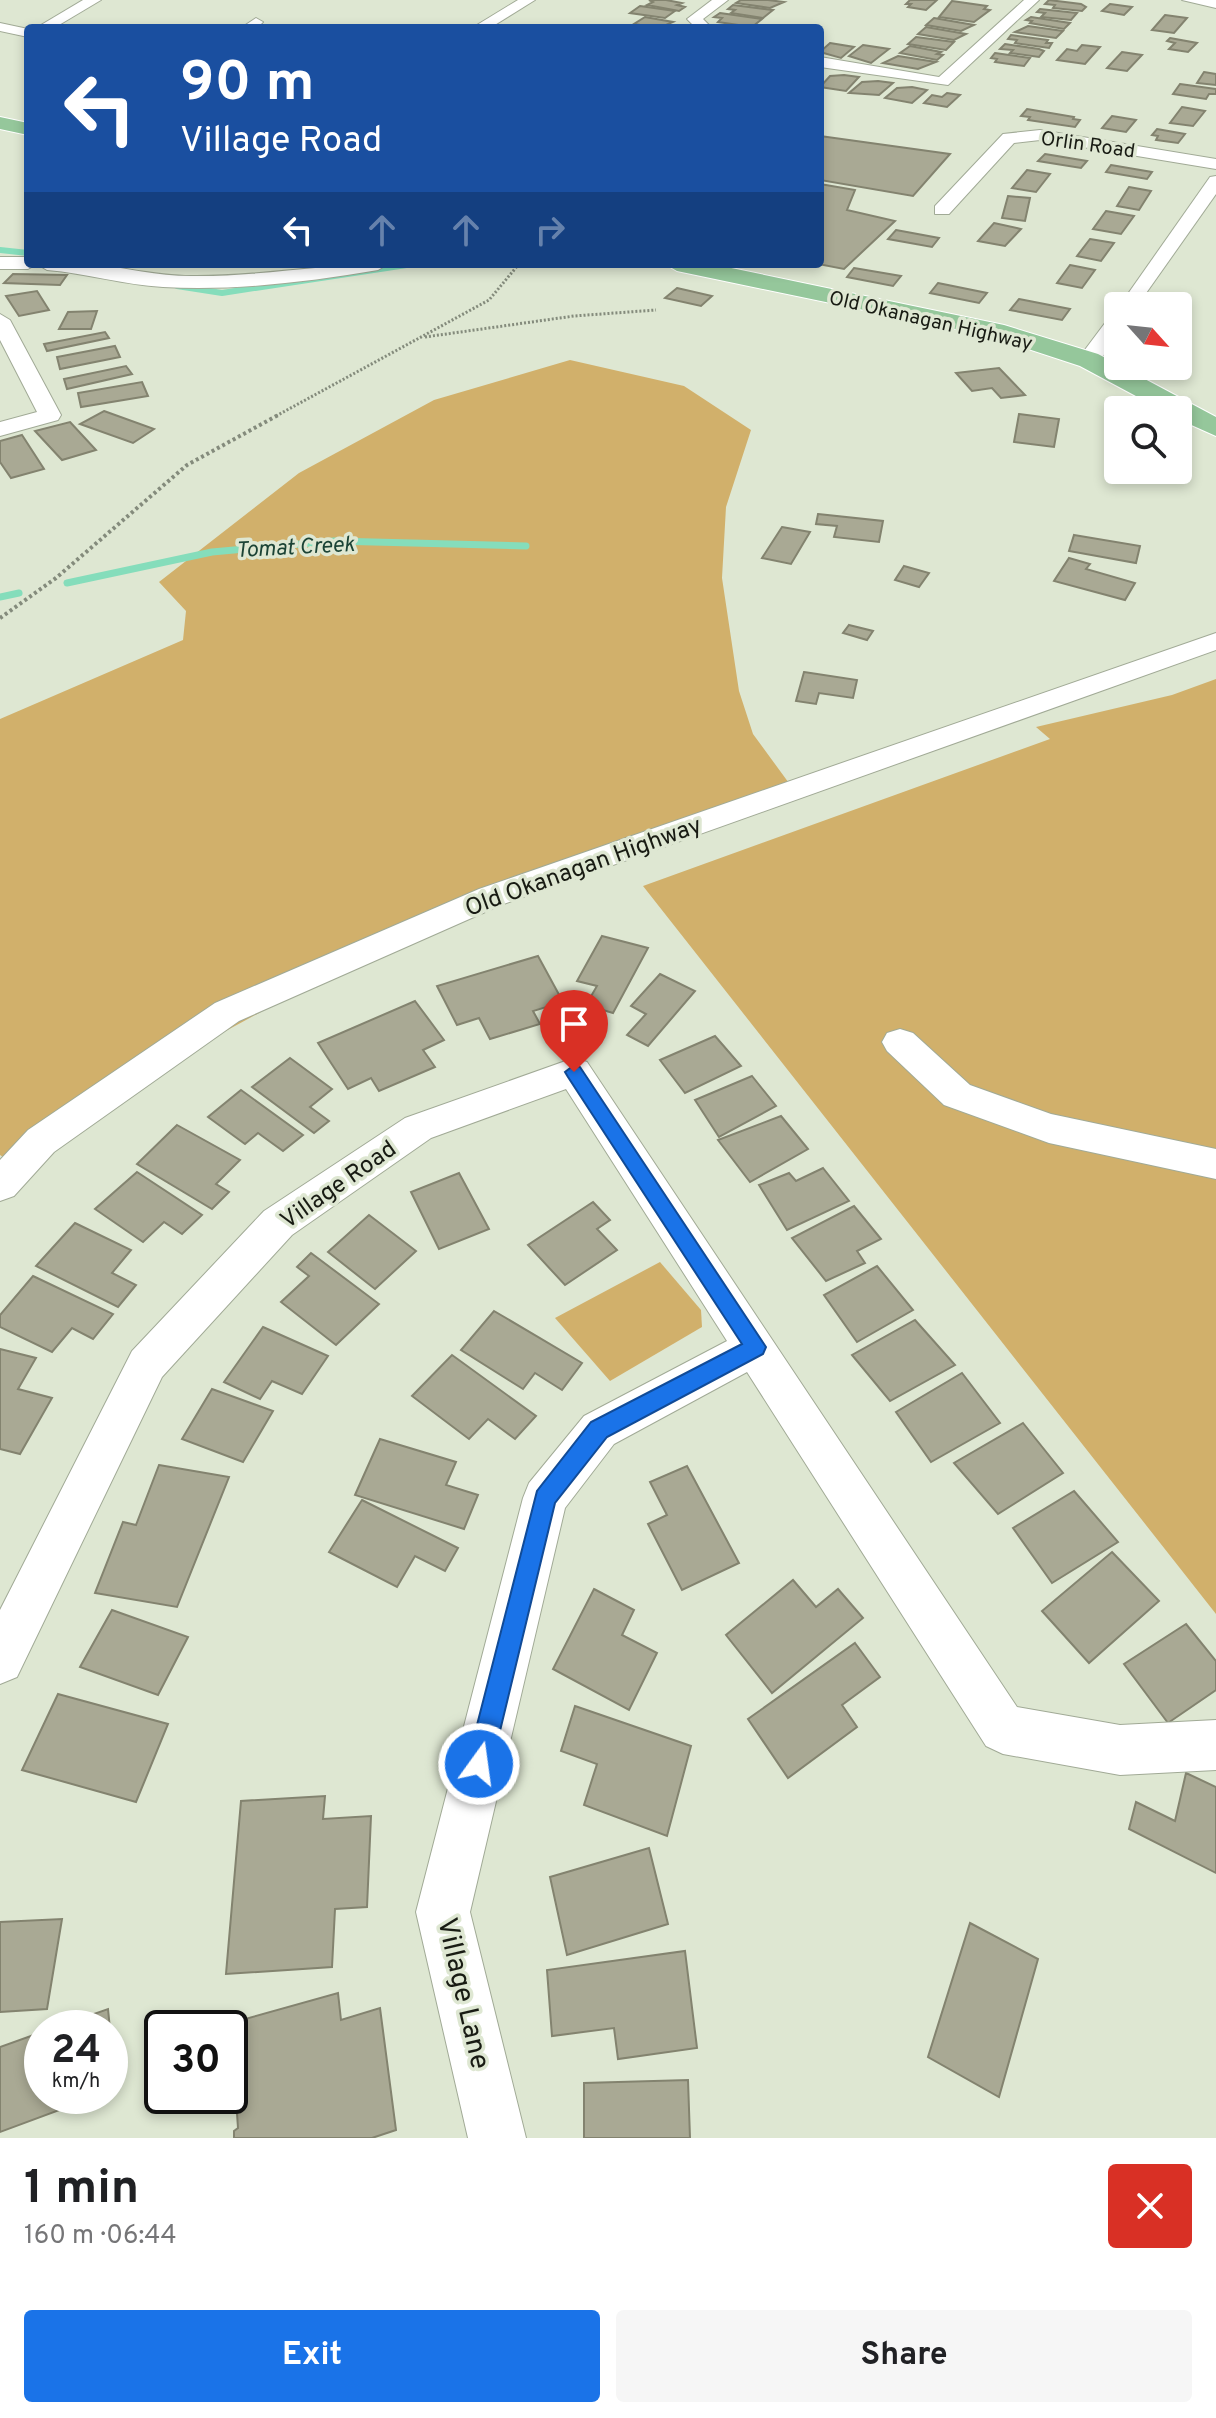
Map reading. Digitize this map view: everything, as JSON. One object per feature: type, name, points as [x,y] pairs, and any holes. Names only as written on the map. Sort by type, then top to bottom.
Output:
[{"type":"main road","points":[[0,123],[24,128]]},
{"type":"main road","name":"Old Okanagan Highway","points":[[696,268],[995,330],[1089,360],[1216,428]]},
{"type":"street","points":[[50,24],[94,0]]},
{"type":"street","points":[[486,24],[528,0]]},
{"type":"street","points":[[700,24],[694,19],[721,0]]},
{"type":"street","points":[[1189,0],[1216,4]]},
{"type":"street","points":[[1006,2],[1029,2]]},
{"type":"street","points":[[824,63],[942,82],[1029,2]]},
{"type":"street","points":[[0,27],[24,32]]},
{"type":"street","name":"Orlin Road","points":[[942,210],[1009,138],[1040,135],[1216,164]]},
{"type":"street","points":[[1137,292],[1216,181]]},
{"type":"street","points":[[0,263],[24,263]]},
{"type":"street","points":[[74,268],[160,281],[214,282],[354,268]]},
{"type":"street","points":[[0,320],[50,415],[0,429]]},
{"type":"street","points":[[1089,360],[1104,339]]},
{"type":"street","name":"Old Okanagan Highway","points":[[0,1185],[41,1141],[227,1012],[490,897],[1216,641]]},
{"type":"street","points":[[900,1042],[957,1095],[1049,1128],[1216,1164]]},
{"type":"street","name":"Village Road","points":[[0,1660],[147,1364],[278,1223],[418,1128],[574,1072],[755,1347]]},
{"type":"street","points":[[755,1347],[1003,1729],[1120,1750],[1216,1745]]},
{"type":"street","name":"Village Lane","points":[[497,2138],[443,1912],[545,1498],[599,1430],[755,1347]]},
{"type":"path","points":[[0,618],[56,578],[187,465],[489,300],[516,268]]},
{"type":"path","points":[[420,338],[574,316],[656,310]]},
{"type":"shaded area","points":[[570,360],[684,386],[751,430],[726,507],[722,578],[739,691],[753,734],[794,790],[351,963],[128,1084],[24,1171],[0,1155],[0,719],[183,640],[186,611],[159,582],[299,473],[434,400]]},
{"type":"shaded area","points":[[1216,679],[1216,1614],[643,886],[1050,739],[1036,727],[1172,695]]},
{"type":"shaded area","points":[[660,1262],[701,1310],[702,1327],[610,1381],[555,1318]]},
{"type":"building","points":[[649,0],[682,3],[677,5],[685,7],[679,11],[647,5],[653,2]]},
{"type":"building","points":[[741,0],[784,2],[770,8],[736,3]]},
{"type":"building","points":[[910,0],[937,0],[926,10],[908,7],[911,4],[906,4]]},
{"type":"building","points":[[1049,0],[1086,7],[1082,11],[1053,8],[1055,5],[1045,4]]},
{"type":"building","points":[[952,1],[987,6],[984,9],[990,10],[974,22],[939,17]]},
{"type":"building","points":[[1110,4],[1132,7],[1124,15],[1102,11]]},
{"type":"building","points":[[733,5],[773,10],[763,18],[731,13],[735,10],[728,9]]},
{"type":"building","points":[[640,6],[675,11],[665,18],[630,13]]},
{"type":"building","points":[[1040,9],[1077,13],[1071,20],[1041,17],[1045,13],[1037,12]]},
{"type":"building","points":[[720,13],[762,19],[756,24],[732,24],[718,22],[722,18],[714,17]]},
{"type":"building","points":[[1165,15],[1187,18],[1174,33],[1152,30]]},
{"type":"building","points":[[645,17],[673,22],[668,24],[634,24]]},
{"type":"building","points":[[1031,17],[1070,23],[1064,29],[1030,23],[1032,21],[1026,20]]},
{"type":"building","points":[[934,18],[974,25],[961,31],[926,25]]},
{"type":"building","points":[[1028,26],[1063,31],[1056,38],[1015,32]]},
{"type":"building","points":[[926,27],[966,34],[954,40],[918,34]]},
{"type":"building","points":[[1011,35],[1052,43],[1049,48],[1015,43],[1017,40],[1008,39]]},
{"type":"building","points":[[916,37],[954,42],[946,50],[908,44]]},
{"type":"building","points":[[1170,38],[1197,43],[1188,52],[1169,49],[1175,43],[1167,41]]},
{"type":"building","points":[[830,43],[854,47],[841,58],[824,53],[824,48]]},
{"type":"building","points":[[1005,44],[1044,51],[1039,57],[1010,53],[1013,50],[1000,49]]},
{"type":"building","points":[[863,45],[889,49],[871,63],[849,56]]},
{"type":"building","points":[[1082,45],[1100,47],[1085,64],[1057,60],[1067,49],[1077,51]]},
{"type":"building","points":[[910,46],[943,55],[937,60],[900,53]]},
{"type":"building","points":[[1122,52],[1142,55],[1127,71],[1107,68]]},
{"type":"building","points":[[995,53],[1030,58],[1024,66],[995,62],[997,59],[991,58]]},
{"type":"building","points":[[898,56],[936,62],[918,69],[883,63]]},
{"type":"building","points":[[1204,72],[1216,74],[1216,85],[1197,83]]},
{"type":"building","points":[[830,76],[859,77],[846,91],[824,88]]},
{"type":"building","points":[[862,82],[893,83],[879,95],[849,93]]},
{"type":"building","points":[[1180,84],[1216,89],[1216,94],[1209,94],[1206,99],[1173,94]]},
{"type":"building","points":[[897,88],[927,90],[912,103],[885,98]]},
{"type":"building","points":[[947,93],[960,95],[947,107],[924,103],[932,95],[942,97]]},
{"type":"building","points":[[1182,107],[1205,111],[1193,126],[1170,123]]},
{"type":"building","points":[[1027,109],[1080,120],[1075,127],[1028,120],[1030,117],[1021,116]]},
{"type":"building","points":[[1112,116],[1136,120],[1126,132],[1102,128]]},
{"type":"building","points":[[1157,129],[1185,134],[1178,143],[1156,140],[1158,136],[1152,135]]},
{"type":"building","points":[[824,137],[950,154],[913,196],[824,181]]},
{"type":"building","points":[[1045,154],[1087,161],[1081,168],[1038,161]]},
{"type":"building","points":[[1111,165],[1152,172],[1147,179],[1106,172]]},
{"type":"building","points":[[1027,170],[1050,174],[1036,192],[1012,188]]},
{"type":"building","points":[[824,185],[855,190],[847,210],[895,221],[844,269],[824,265]]},
{"type":"building","points":[[1129,187],[1151,191],[1139,210],[1117,206]]},
{"type":"building","points":[[1008,196],[1030,198],[1025,221],[1002,218]]},
{"type":"building","points":[[1106,211],[1134,216],[1121,234],[1093,229]]},
{"type":"building","points":[[994,223],[1021,229],[1005,246],[978,241]]},
{"type":"building","points":[[896,230],[939,238],[932,247],[888,239]]},
{"type":"building","points":[[1090,239],[1114,243],[1101,261],[1077,256]]},
{"type":"building","points":[[1070,265],[1095,270],[1082,288],[1057,283]]},
{"type":"building","points":[[854,268],[901,276],[893,286],[847,277]]},
{"type":"building","points":[[13,274],[67,275],[60,285],[4,283]]},
{"type":"building","points":[[938,283],[987,293],[979,303],[930,293]]},
{"type":"building","points":[[677,288],[712,296],[701,306],[665,298]]},
{"type":"building","points":[[37,291],[49,310],[19,316],[6,296]]},
{"type":"building","points":[[1019,299],[1070,309],[1062,320],[1010,310]]},
{"type":"building","points":[[97,311],[91,329],[59,329],[68,312]]},
{"type":"building","points":[[105,332],[109,338],[47,351],[44,344]]},
{"type":"building","points":[[115,346],[120,357],[60,369],[57,357]]},
{"type":"building","points":[[126,366],[132,374],[67,389],[64,379]]},
{"type":"building","points":[[999,368],[1025,395],[1001,398],[992,388],[972,391],[956,373]]},
{"type":"building","points":[[142,382],[148,396],[81,407],[78,393]]},
{"type":"building","points":[[104,411],[154,429],[133,443],[80,424]]},
{"type":"building","points":[[1019,414],[1059,419],[1054,447],[1014,442]]},
{"type":"building","points":[[70,422],[96,450],[62,460],[35,431]]},
{"type":"building","points":[[22,435],[44,469],[11,478],[0,462],[0,441]]},
{"type":"building","points":[[818,514],[883,521],[879,542],[834,537],[837,526],[816,524]]},
{"type":"building","points":[[782,527],[810,532],[791,564],[762,558]]},
{"type":"building","points":[[1074,535],[1140,546],[1136,563],[1069,551]]},
{"type":"building","points":[[1069,558],[1090,564],[1086,569],[1135,583],[1125,600],[1054,581]]},
{"type":"building","points":[[904,566],[929,573],[919,587],[895,580]]},
{"type":"building","points":[[849,625],[873,631],[867,640],[843,633]]},
{"type":"building","points":[[804,672],[857,680],[853,698],[819,693],[816,704],[796,701]]},
{"type":"building","points":[[602,936],[648,948],[613,1013],[586,1005],[597,986],[577,981]]},
{"type":"building","points":[[538,956],[563,1002],[533,1011],[540,1024],[490,1039],[479,1018],[457,1025],[437,986]]},
{"type":"building","points":[[660,974],[695,991],[648,1046],[627,1035],[646,1014],[631,1006]]},
{"type":"building","points":[[415,1001],[444,1040],[423,1050],[435,1067],[379,1091],[371,1078],[348,1089],[318,1043]]},
{"type":"building","points":[[715,1036],[741,1066],[685,1093],[660,1060]]},
{"type":"building","points":[[290,1058],[332,1089],[310,1107],[329,1121],[314,1133],[252,1087]]},
{"type":"building","points":[[752,1076],[776,1106],[719,1137],[695,1100]]},
{"type":"building","points":[[241,1090],[303,1135],[283,1151],[258,1133],[245,1144],[208,1117]]},
{"type":"building","points":[[781,1116],[808,1149],[750,1182],[718,1140]]},
{"type":"building","points":[[177,1125],[240,1160],[216,1184],[229,1192],[212,1209],[137,1164]]},
{"type":"building","points":[[823,1168],[849,1201],[787,1230],[759,1185],[789,1173],[796,1181]]},
{"type":"building","points":[[137,1172],[202,1215],[182,1234],[164,1222],[143,1242],[95,1209]]},
{"type":"building","points":[[459,1173],[489,1229],[439,1249],[411,1192]]},
{"type":"building","points":[[593,1202],[610,1220],[597,1229],[617,1250],[565,1285],[528,1245]]},
{"type":"building","points":[[854,1206],[881,1239],[857,1251],[865,1263],[826,1281],[792,1238]]},
{"type":"building","points":[[369,1215],[416,1251],[375,1289],[328,1252]]},
{"type":"building","points":[[75,1223],[131,1250],[112,1273],[136,1285],[118,1307],[36,1266]]},
{"type":"building","points":[[311,1253],[379,1304],[336,1345],[281,1302],[309,1276],[297,1267]]},
{"type":"building","points":[[877,1266],[913,1310],[857,1342],[824,1295]]},
{"type":"building","points":[[33,1276],[113,1314],[93,1339],[72,1328],[52,1352],[0,1327],[0,1315]]},
{"type":"building","points":[[494,1311],[582,1363],[562,1390],[535,1373],[523,1389],[461,1350]]},
{"type":"building","points":[[915,1320],[955,1365],[890,1401],[852,1355]]},
{"type":"building","points":[[263,1327],[328,1356],[302,1394],[272,1381],[260,1399],[224,1382]]},
{"type":"building","points":[[0,1349],[36,1358],[18,1389],[52,1398],[20,1454],[0,1449]]},
{"type":"building","points":[[452,1355],[536,1416],[515,1439],[488,1419],[469,1439],[412,1396]]},
{"type":"building","points":[[962,1373],[1000,1423],[931,1462],[896,1412]]},
{"type":"building","points":[[212,1389],[273,1411],[243,1462],[182,1439]]},
{"type":"building","points":[[1023,1423],[1063,1473],[998,1514],[954,1463]]},
{"type":"building","points":[[380,1439],[456,1462],[446,1485],[478,1495],[464,1529],[355,1495]]},
{"type":"building","points":[[159,1465],[229,1477],[177,1607],[95,1593],[123,1522],[136,1525]]},
{"type":"building","points":[[687,1466],[739,1563],[682,1590],[648,1524],[667,1515],[650,1482]]},
{"type":"building","points":[[1074,1491],[1118,1542],[1052,1583],[1013,1528]]},
{"type":"building","points":[[362,1500],[458,1548],[445,1571],[415,1556],[397,1587],[329,1552]]},
{"type":"building","points":[[1112,1552],[1159,1601],[1089,1663],[1042,1611]]},
{"type":"building","points":[[793,1580],[816,1607],[838,1589],[863,1618],[772,1693],[726,1635]]},
{"type":"building","points":[[594,1589],[634,1610],[622,1635],[657,1653],[629,1710],[553,1669]]},
{"type":"building","points":[[112,1610],[188,1637],[158,1695],[80,1667]]},
{"type":"building","points":[[1186,1624],[1216,1661],[1216,1690],[1168,1723],[1124,1664]]},
{"type":"building","points":[[855,1643],[880,1677],[842,1705],[857,1727],[788,1778],[748,1719]]},
{"type":"building","points":[[58,1694],[168,1724],[136,1802],[22,1770]]},
{"type":"building","points":[[575,1706],[691,1746],[667,1836],[584,1805],[597,1764],[561,1751]]},
{"type":"building","points":[[1186,1773],[1216,1787],[1216,1873],[1129,1829],[1136,1802],[1175,1821]]},
{"type":"building","points":[[325,1796],[323,1819],[371,1816],[367,1907],[335,1909],[332,1967],[226,1974],[241,1801]]},
{"type":"building","points":[[649,1848],[668,1924],[567,1955],[550,1877]]},
{"type":"building","points":[[62,1919],[47,2009],[0,2012],[0,1922]]},
{"type":"building","points":[[970,1923],[1038,1959],[999,2097],[928,2057]]},
{"type":"building","points":[[685,1951],[697,2048],[618,2059],[614,2028],[552,2036],[547,1970]]},
{"type":"building","points":[[338,1993],[341,2020],[380,2008],[396,2130],[372,2138],[234,2138],[234,2131],[238,2128],[237,2114],[248,2114],[248,2018]]},
{"type":"building","points":[[24,2038],[24,2114],[48,2114],[0,2132],[0,2047]]},
{"type":"building","points":[[688,2080],[690,2138],[584,2138],[584,2083]]},
{"type":"waterway","points":[[0,250],[24,253]]},
{"type":"waterway","points":[[177,286],[222,293],[387,268]]},
{"type":"waterway","name":"Tomat Creek","points":[[67,583],[212,552],[334,541],[526,546]]},
{"type":"waterway","name":"Tomat Creek","points":[[0,597],[19,593]]},
{"type":"route","points":[[479,1764],[545,1498],[599,1430],[755,1347],[574,1072]]}]
